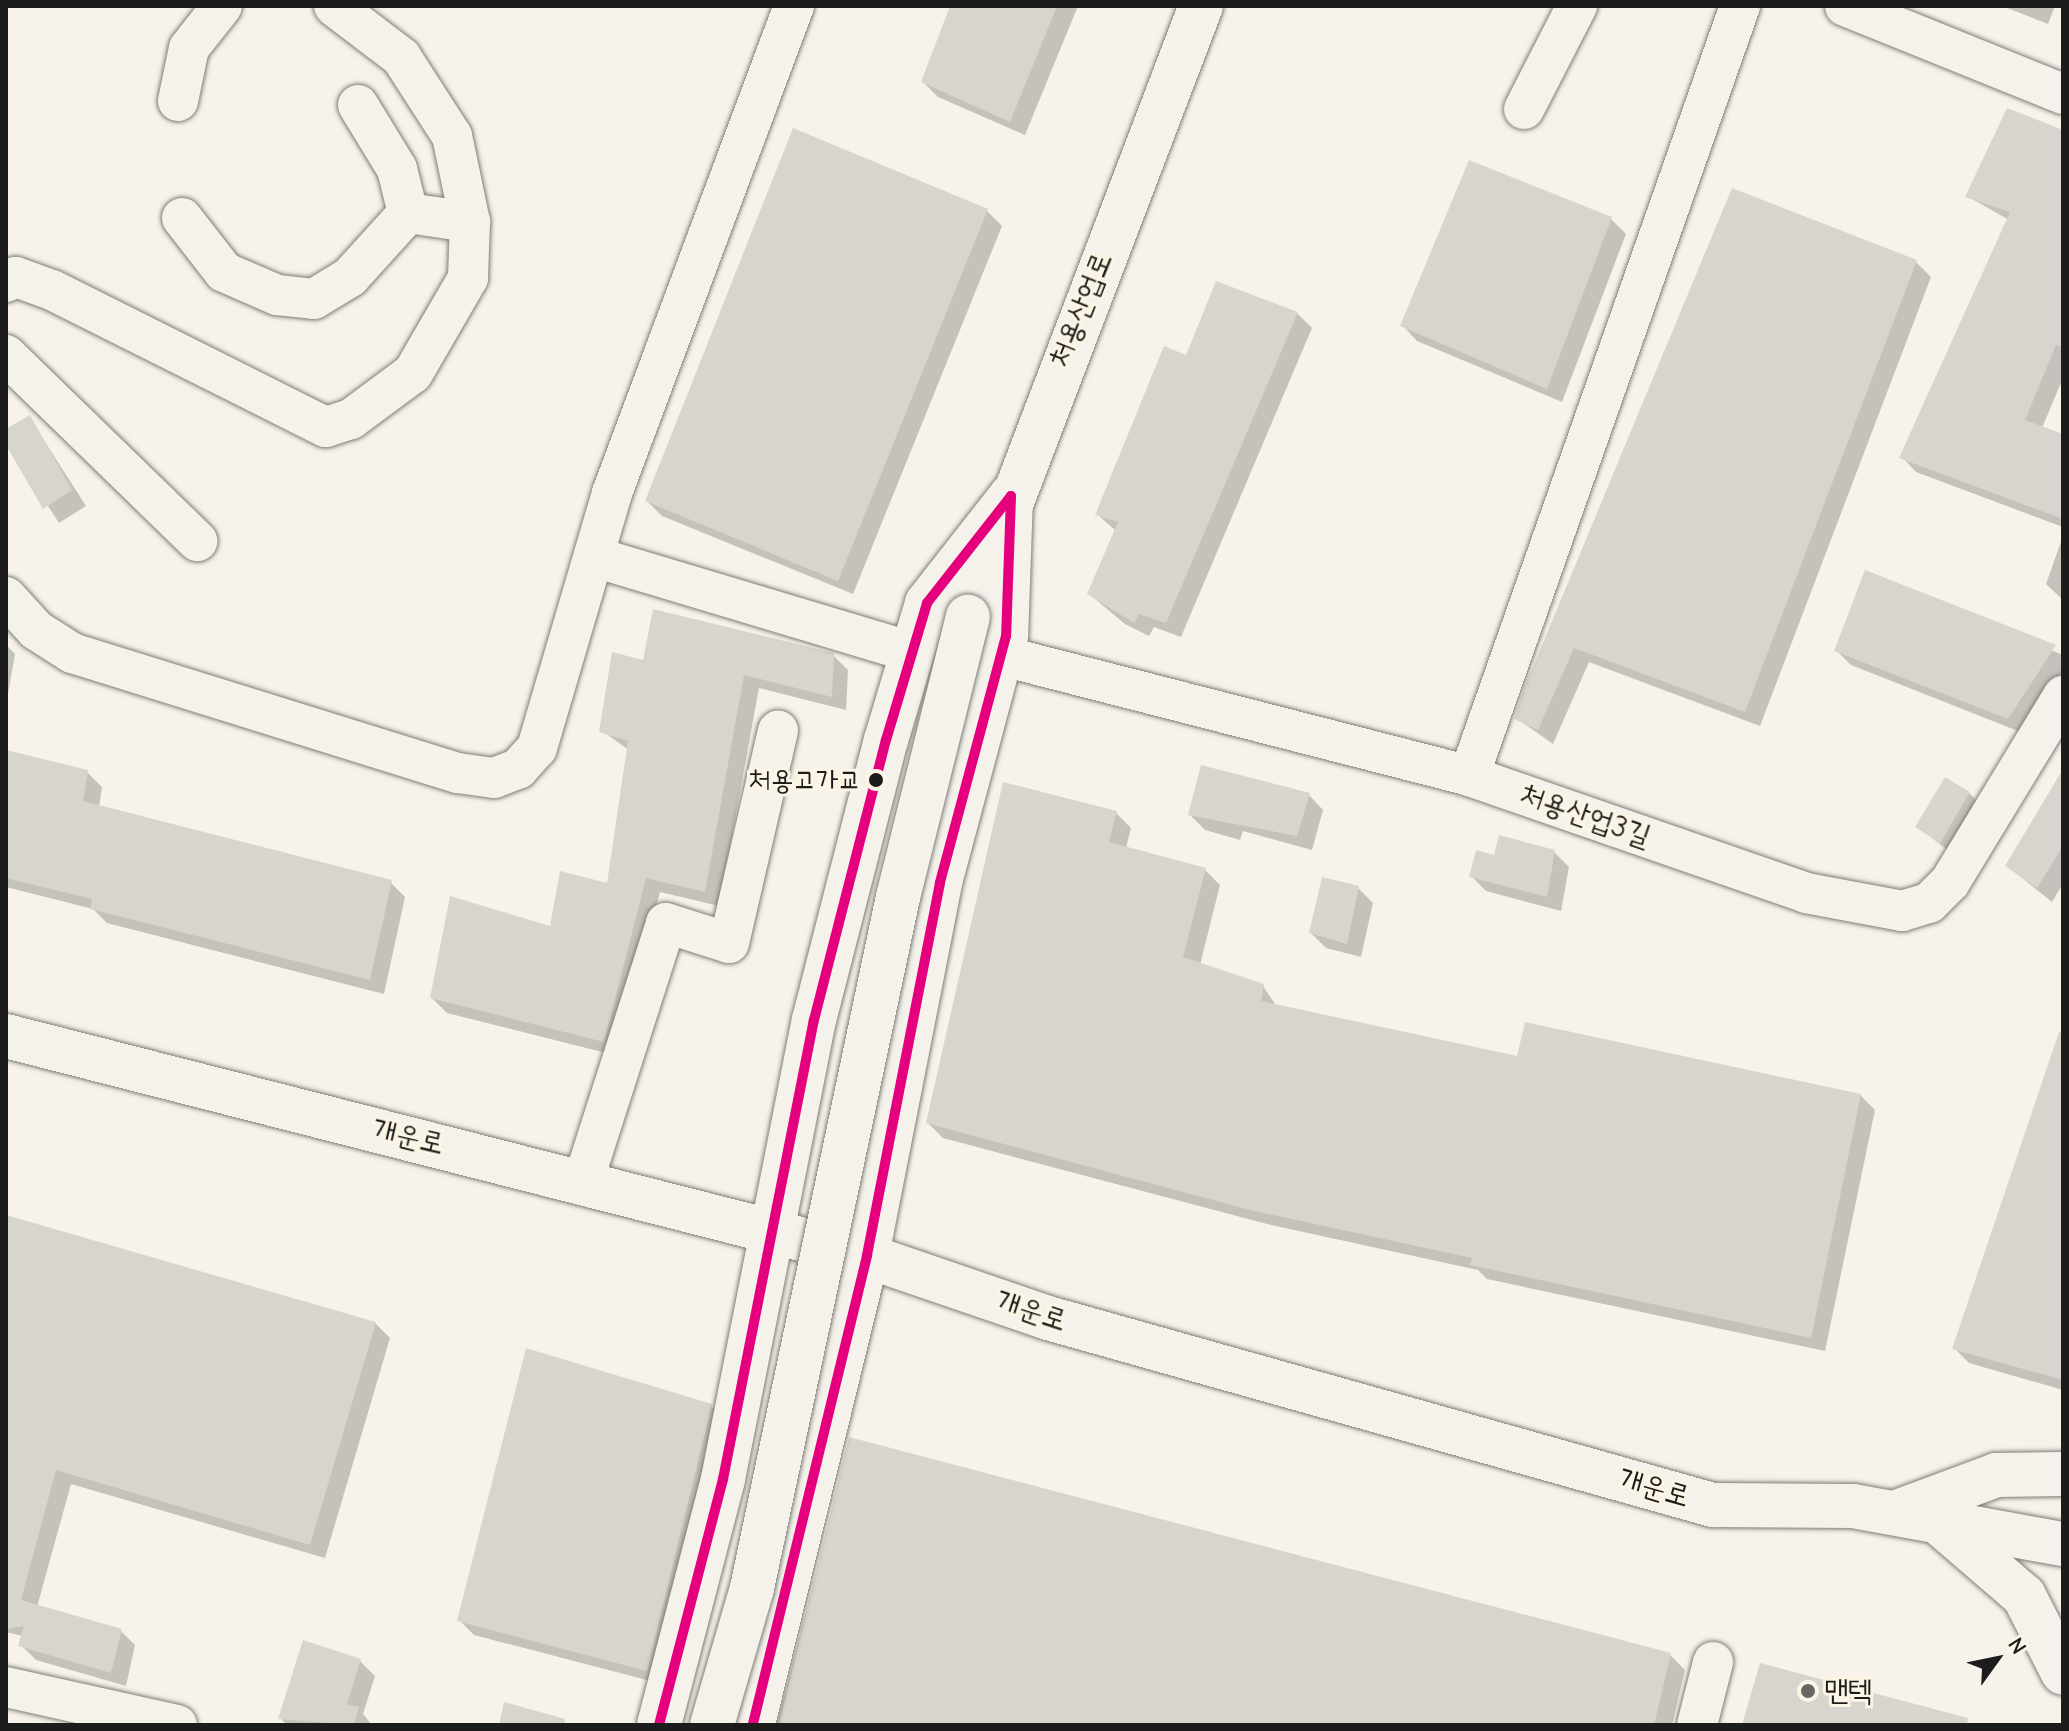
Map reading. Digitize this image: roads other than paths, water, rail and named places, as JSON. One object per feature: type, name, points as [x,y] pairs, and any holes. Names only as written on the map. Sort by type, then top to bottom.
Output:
[{"type":"main road","name":"처용산업로","points":[[712,1725],[752,1588],[898,897],[968,617],[1011,496],[1201,6]]},
{"type":"main road","points":[[659,1725],[776,1233],[814,1020],[912,652],[927,603],[1011,496]]},
{"type":"main road","points":[[753,1725],[867,1256],[940,883],[999,655],[1011,496]]},
{"type":"main road","name":"개운로","points":[[6,1036],[867,1256],[1048,1318],[1713,1505],[1894,1513],[2063,1544]]},
{"type":"main road","points":[[1894,1513],[1996,1475],[2063,1474]]},
{"type":"main road","points":[[1937,1521],[2024,1596],[2063,1673]]},
{"type":"street","points":[[178,101],[189,48],[222,6]]},
{"type":"street","points":[[6,282],[16,277],[52,290],[326,427],[351,419],[413,373],[468,278],[470,222],[452,136],[401,57],[334,6]]},
{"type":"street","points":[[6,597],[36,630],[72,653],[458,773],[494,778],[518,769],[537,748],[598,558],[612,493],[794,6]]},
{"type":"street","points":[[1524,109],[1577,6]]},
{"type":"street","points":[[1469,776],[1740,6]]},
{"type":"street","points":[[1845,6],[2063,94]]},
{"type":"street","points":[[358,105],[397,169],[408,213]]},
{"type":"street","points":[[408,213],[470,222]]},
{"type":"street","points":[[182,218],[224,272],[277,295],[314,299],[350,277],[408,213]]},
{"type":"street","points":[[6,355],[197,541]]},
{"type":"street","points":[[598,558],[912,652]]},
{"type":"street","name":"처용산업3길","points":[[999,655],[1469,776],[1806,893],[1902,911],[1929,903],[1950,882],[2063,696]]},
{"type":"street","points":[[582,1185],[666,923],[729,943],[778,731]]},
{"type":"street","points":[[1697,1725],[1713,1662]]},
{"type":"street","points":[[6,1687],[135,1721],[177,1725]]},
{"type":"place","name":"처용고가교","points":[[876,780]]},
{"type":"place","name":"맨텍","points":[[1808,1691]]}]
